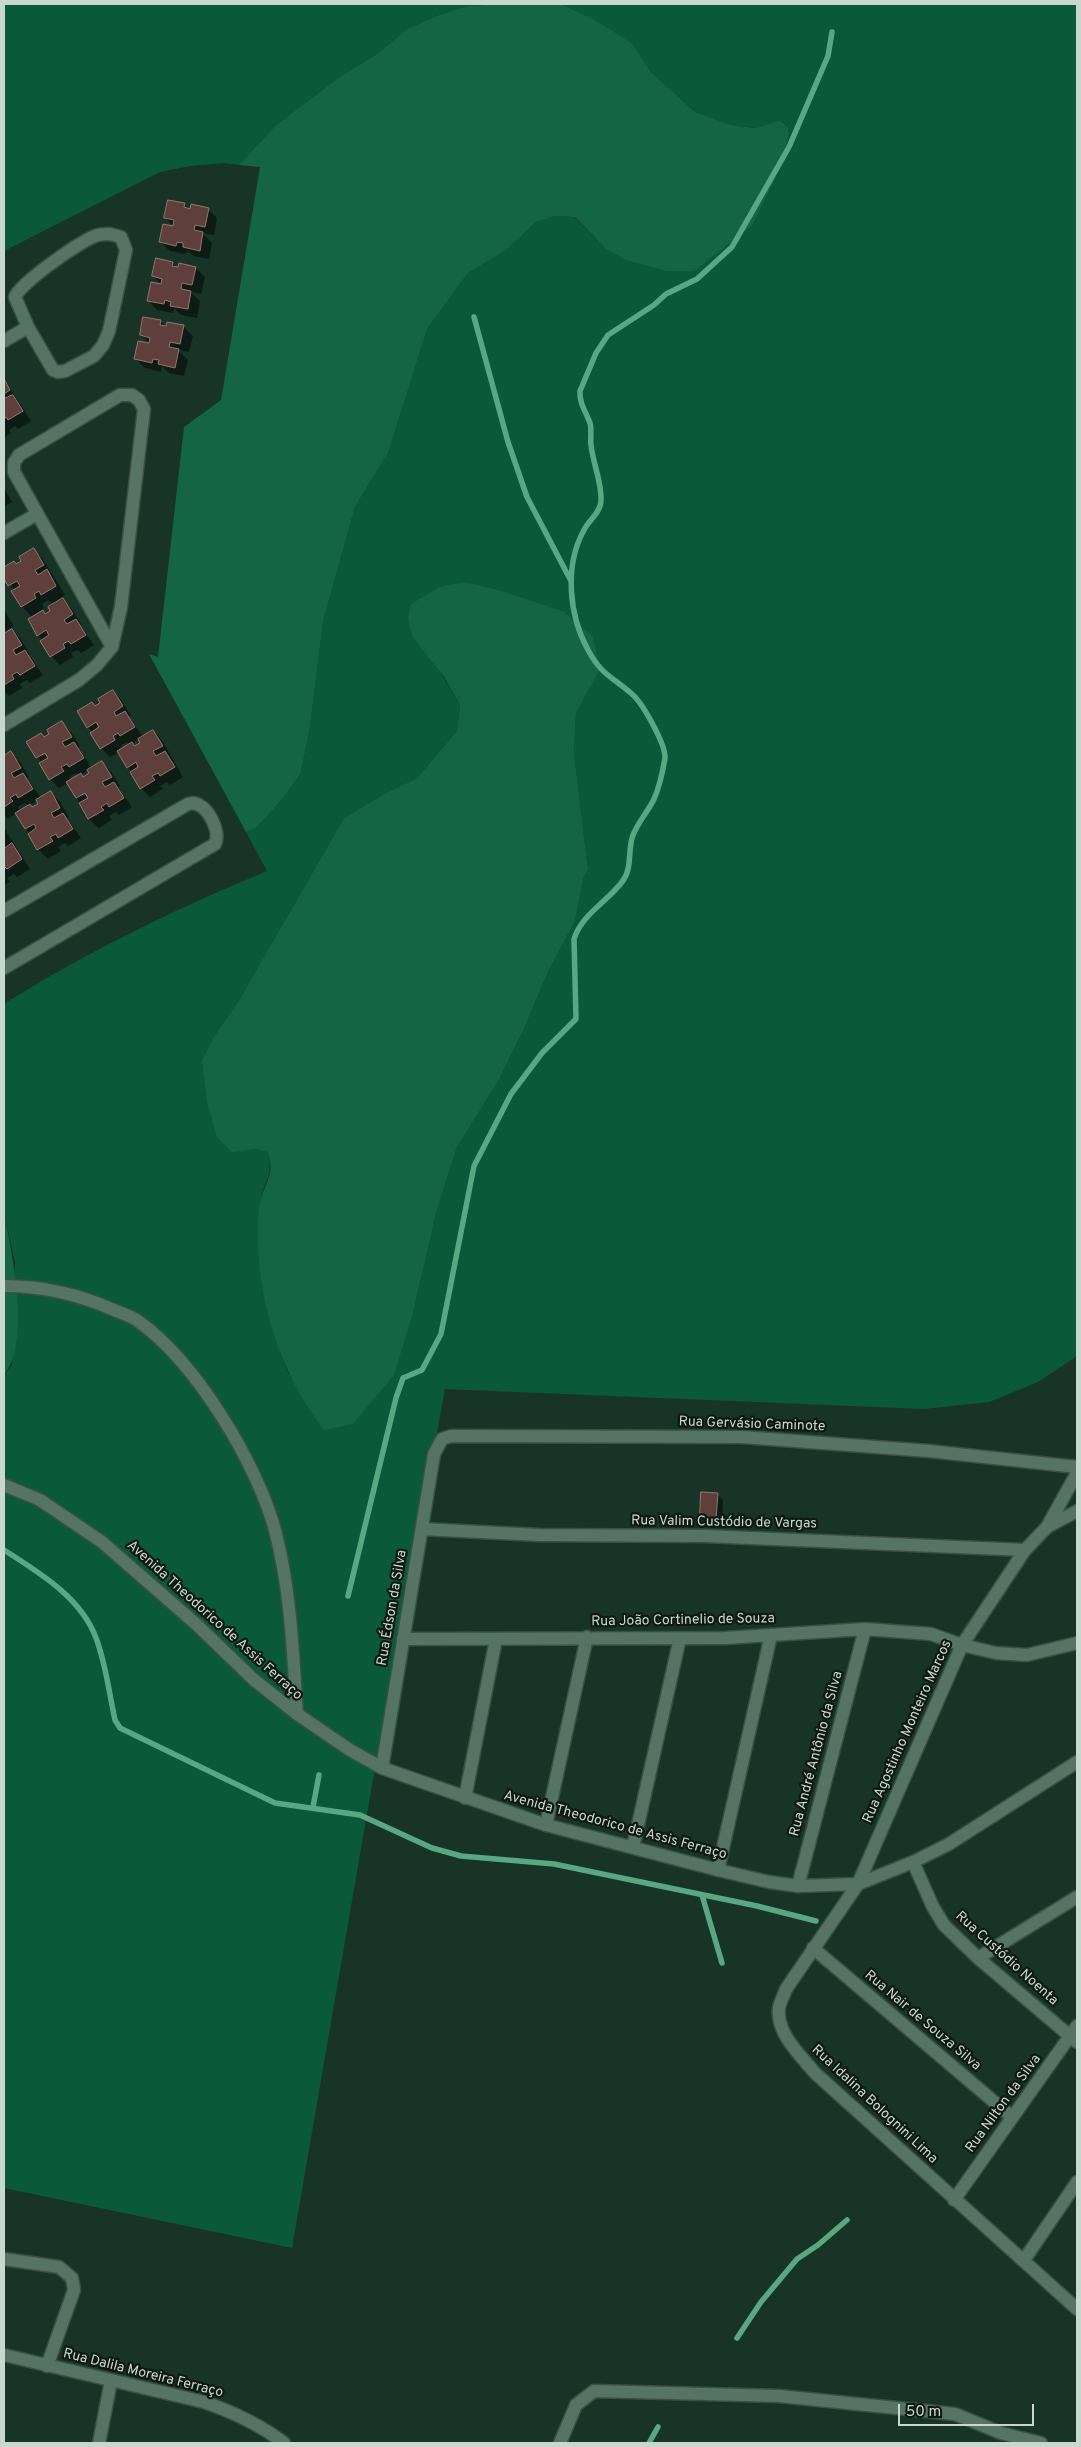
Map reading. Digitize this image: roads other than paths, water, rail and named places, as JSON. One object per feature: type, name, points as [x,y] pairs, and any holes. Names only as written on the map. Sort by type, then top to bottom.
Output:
[{"type":"street","points":[[110,234],[121,237],[125,242],[126,250],[109,331],[103,345],[94,356],[65,372],[53,370],[28,327],[15,296],[25,282],[98,235],[110,234]]},
{"type":"street","points":[[4,341],[28,327]]},
{"type":"street","points":[[4,725],[78,680],[98,665],[112,647],[122,607],[144,409],[139,400],[132,395],[120,396],[19,456],[14,463],[14,472],[112,647]]},
{"type":"street","points":[[4,533],[37,514]]},
{"type":"street","points":[[4,911],[188,804],[193,803],[203,807],[216,828],[218,834],[215,844],[4,968]]},
{"type":"street","points":[[4,1286],[33,1286],[84,1297],[137,1320],[186,1366],[222,1417],[254,1475],[276,1533],[290,1600],[297,1714]]},
{"type":"street","name":"Rua Gervásio Caminote","points":[[434,1454],[442,1439],[451,1436],[742,1437],[929,1451],[1077,1467]]},
{"type":"street","name":"Rua Édson da Silva","points":[[382,1768],[434,1454]]},
{"type":"street","name":"Rua Agostinho Monteiro Marcos","points":[[858,1884],[962,1645],[1026,1550],[1047,1527],[1077,1473]]},
{"type":"street","name":"Avenida Theodorico de Assis Ferraço","points":[[4,1485],[40,1500],[102,1542],[196,1624],[253,1679],[297,1714],[350,1750],[382,1768],[546,1825],[718,1870],[768,1882],[798,1886],[858,1884],[913,1862],[949,1844],[1077,1762]]},
{"type":"street","points":[[1047,1527],[1077,1511]]},
{"type":"street","name":"Rua Valim Custódio de Vargas","points":[[422,1529],[539,1535],[706,1536],[1026,1550]]},
{"type":"street","name":"Rua João Cortinelio de Souza","points":[[403,1639],[680,1638],[865,1629],[931,1634],[962,1645],[996,1653],[1027,1655],[1077,1643]]},
{"type":"street","name":"Rua André Antônio da Silva","points":[[798,1886],[865,1629]]},
{"type":"street","points":[[718,1870],[771,1635]]},
{"type":"street","points":[[546,1825],[588,1637]]},
{"type":"street","points":[[633,1848],[680,1638]]},
{"type":"street","points":[[465,1798],[496,1639]]},
{"type":"street","name":"Rua Custódio Noenta","points":[[913,1862],[932,1907],[944,1926],[978,1958],[1075,2035]]},
{"type":"street","name":"Rua Idalina Bolognini Lima","points":[[858,1884],[786,1989],[779,2008],[781,2026],[793,2048],[815,2073],[1077,2309]]},
{"type":"street","points":[[978,1958],[1077,1897]]},
{"type":"street","name":"Rua Nair de Souza Silva","points":[[813,1948],[1012,2117]]},
{"type":"street","name":"Rua Nilton da Silva","points":[[954,2200],[1012,2117],[1075,2035]]},
{"type":"street","points":[[1024,2260],[1077,2182]]},
{"type":"street","name":"Rua Dalila Moreira Ferraço","points":[[4,2259],[59,2267],[72,2278],[74,2290],[47,2366]]},
{"type":"street","name":"Rua Dalila Moreira Ferraço","points":[[4,2355],[204,2402],[236,2413],[265,2429],[284,2443]]},
{"type":"street","points":[[99,2443],[111,2380]]},
{"type":"street","points":[[560,2443],[576,2405],[594,2391],[779,2396],[955,2414],[1001,2433],[1041,2443]]},
{"type":"waterway","points":[[348,1596],[396,1398],[403,1378],[422,1370],[441,1334],[474,1166],[511,1094],[542,1053],[576,1019],[574,939],[583,922],[616,889],[625,877],[629,867],[632,838],[654,799],[665,758],[662,744],[648,715],[633,695],[608,676],[593,659],[582,636],[573,606],[571,575],[574,559],[584,530],[597,512],[601,501],[591,445],[591,426],[582,403],[580,391],[596,353],[608,335],[654,305],[666,294],[697,279],[732,247],[789,147],[828,56],[832,32]]},
{"type":"waterway","points":[[474,317],[508,442],[527,497],[571,581]]},
{"type":"waterway","points":[[4,1550],[31,1567],[57,1587],[80,1610],[89,1623],[96,1638],[105,1668],[115,1720],[120,1728],[275,1803],[360,1815],[432,1848],[461,1856],[554,1864],[757,1906],[816,1921]]},
{"type":"waterway","points":[[313,1807],[319,1775]]},
{"type":"waterway","points":[[702,1895],[722,1963]]},
{"type":"waterway","points":[[737,2338],[761,2302],[797,2259],[818,2245],[847,2220]]},
{"type":"waterway","points":[[649,2443],[658,2427]]}]
